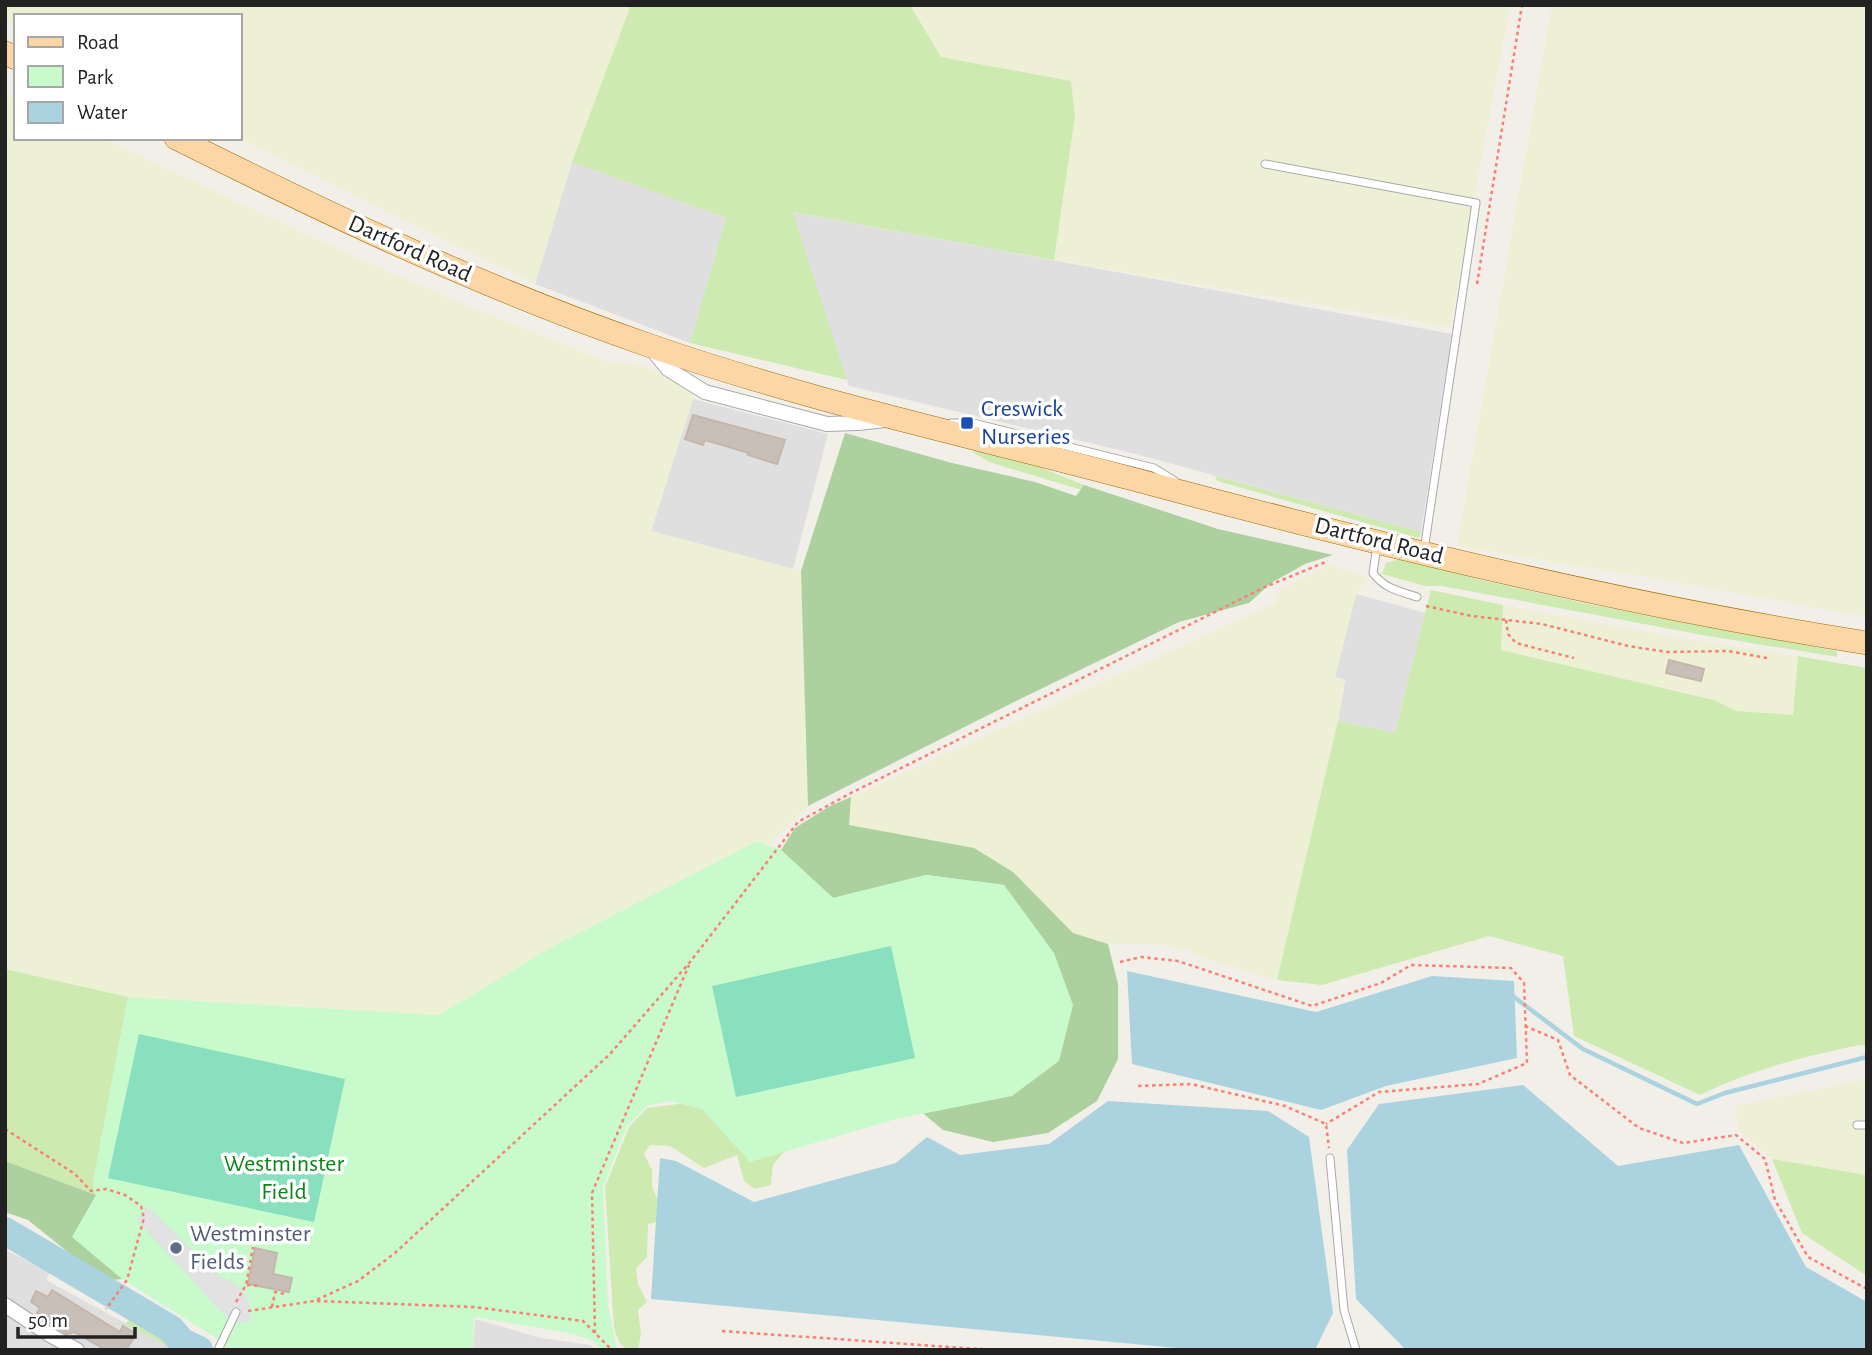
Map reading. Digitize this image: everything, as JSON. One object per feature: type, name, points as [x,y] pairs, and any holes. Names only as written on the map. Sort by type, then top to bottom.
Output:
[{"type":"main road","name":"Dartford Road","points":[[180,140],[396,245],[535,303],[649,346],[804,394],[1378,542],[1630,600],[1867,643]]},
{"type":"street","points":[[5,1305],[77,1350]]},
{"type":"lane","points":[[1265,164],[1476,203],[1423,552]]},
{"type":"lane","points":[[1378,542],[1373,573],[1387,588],[1417,597]]},
{"type":"lane","points":[[1857,1125],[1867,1125]]},
{"type":"lane","points":[[1331,1158],[1344,1310],[1356,1350]]},
{"type":"lane","points":[[219,1348],[234,1310]]},
{"type":"path","points":[[1476,289],[1522,5]]},
{"type":"path","points":[[314,1301],[358,1281],[413,1238],[610,1054],[690,962],[798,821],[1242,598],[1328,561]]},
{"type":"path","points":[[1417,597],[1428,607],[1542,624],[1628,646],[1667,652],[1728,651],[1767,658]]},
{"type":"path","points":[[1506,620],[1508,635],[1516,643],[1574,658]]},
{"type":"path","points":[[1120,962],[1140,957],[1178,961],[1312,1006],[1381,983],[1411,965],[1511,968],[1524,984],[1527,1063],[1478,1084],[1379,1092],[1325,1124]]},
{"type":"path","points":[[595,1333],[592,1193],[690,962]]},
{"type":"path","points":[[1524,1026],[1558,1040],[1570,1075],[1639,1128],[1683,1143],[1736,1135],[1765,1159],[1775,1199],[1808,1257],[1867,1289]]},
{"type":"path","points":[[1138,1086],[1191,1084],[1285,1106],[1325,1124]]},
{"type":"path","points":[[1325,1124],[1331,1158]]},
{"type":"path","points":[[5,1129],[75,1174],[91,1191],[106,1189],[125,1195],[141,1206],[144,1218],[127,1280],[106,1309]]},
{"type":"path","points":[[253,1247],[246,1285],[234,1310],[272,1309],[314,1301],[474,1307],[583,1321],[612,1350]]},
{"type":"path","points":[[246,1285],[259,1286]]},
{"type":"path","points":[[272,1309],[275,1291],[285,1294],[285,1291]]},
{"type":"path","points":[[722,1331],[993,1350]]},
{"type":"shaded area","points":[[572,162],[726,218],[690,343],[535,284]]},
{"type":"shaded area","points":[[792,212],[1452,334],[1421,532],[1136,454],[849,386]]},
{"type":"shaded area","points":[[693,399],[828,434],[793,569],[651,531]]},
{"type":"shaded area","points":[[1356,594],[1426,613],[1395,733],[1338,721],[1345,681],[1335,677]]},
{"type":"shaded area","name":"Westminster Fields","points":[[147,1206],[218,1275],[244,1291],[250,1304],[250,1322],[237,1322],[222,1313],[137,1220]]},
{"type":"shaded area","points":[[5,1250],[50,1272],[46,1280],[175,1350],[5,1350]]},
{"type":"shaded area","points":[[475,1319],[541,1338],[590,1345],[597,1350],[473,1350]]},
{"type":"green space","points":[[5,5],[631,5],[572,162],[535,284],[242,140],[242,14],[14,14],[14,26],[5,22]]},
{"type":"green space","points":[[631,5],[910,5],[941,57],[1071,81],[1075,116],[1054,260],[793,212],[847,380],[690,343],[726,218],[572,162]]},
{"type":"green space","points":[[910,5],[1510,5],[1450,327],[1054,260],[1075,116],[1071,81],[941,57]]},
{"type":"green space","points":[[1552,5],[1867,5],[1867,617],[1457,546]]},
{"type":"green space","points":[[5,94],[14,98],[14,140],[105,140],[372,265],[601,360],[648,367],[684,385],[692,394],[693,399],[651,531],[801,571],[808,806],[768,845],[757,841],[552,947],[439,1015],[128,997],[5,969]]},
{"type":"green space","points":[[845,433],[952,463],[1035,482],[1076,496],[1084,485],[1218,529],[1333,555],[1305,564],[1271,583],[1249,603],[1179,622],[808,806],[801,571]]},
{"type":"green space","points":[[971,451],[1007,454],[1084,485],[1082,490],[989,462]]},
{"type":"green space","points":[[1215,476],[1421,532],[1419,538],[1217,481]]},
{"type":"green space","points":[[1399,559],[1593,605],[1837,651],[1837,657],[1697,634],[1442,586],[1425,586],[1382,574],[1386,563]]},
{"type":"green space","points":[[1330,565],[1368,579],[1356,594],[1335,677],[1345,680],[1338,721],[1277,980],[1217,963],[1187,950],[1158,944],[1108,944],[1073,933],[1013,872],[849,824],[851,797],[1276,603],[1281,589]]},
{"type":"green space","points":[[1431,590],[1503,605],[1501,650],[1714,700],[1736,711],[1793,715],[1798,656],[1867,668],[1867,1046],[1859,1045],[1778,1065],[1700,1095],[1574,1036],[1563,956],[1489,936],[1322,985],[1277,980],[1338,721],[1395,733]]},
{"type":"green space","points":[[1503,605],[1798,656],[1793,715],[1736,711],[1714,700],[1500,650]]},
{"type":"green space","points":[[851,797],[849,825],[974,848],[1013,872],[1073,933],[1108,944],[1118,984],[1118,1059],[1097,1101],[1048,1133],[993,1142],[943,1130],[911,1103],[1004,885],[926,875],[833,898],[781,850],[795,828],[830,806]]},
{"type":"green space","name":"Westminster Field","points":[[757,841],[781,850],[833,898],[926,875],[1004,885],[1054,953],[1073,1005],[1059,1061],[1012,1096],[896,1119],[750,1162],[702,1109],[670,1101],[647,1106],[627,1126],[603,1187],[608,1305],[617,1350],[602,1350],[591,1340],[574,1334],[474,1317],[473,1350],[224,1350],[226,1346],[216,1338],[122,1279],[72,1237],[96,1195],[93,1183],[128,997],[439,1015],[552,947]]},
{"type":"green space","points":[[891,946],[915,1058],[736,1097],[712,986]]},
{"type":"green space","points":[[5,969],[128,997],[93,1183],[96,1195],[5,1161]]},
{"type":"green space","points":[[139,1034],[345,1079],[314,1222],[108,1178]]},
{"type":"green space","points":[[1867,1079],[1867,1175],[1772,1159],[1738,1130],[1736,1106]]},
{"type":"green space","points":[[702,1101],[792,1142],[773,1165],[771,1185],[755,1189],[744,1181],[737,1155],[704,1168],[670,1146],[650,1145],[644,1154],[652,1170],[652,1187],[659,1203],[662,1221],[648,1224],[647,1257],[636,1268],[638,1284],[647,1302],[638,1310],[641,1334],[638,1350],[627,1350],[619,1342],[614,1328],[605,1187],[629,1127],[647,1108]]},
{"type":"green space","points":[[1772,1159],[1867,1175],[1867,1276],[1802,1233]]},
{"type":"green space","points":[[5,1161],[96,1195],[143,1251],[122,1279],[104,1281],[28,1220],[5,1212]]},
{"type":"green space","points":[[133,1316],[148,1326],[167,1332],[182,1347],[190,1350],[175,1350],[125,1324]]},
{"type":"water","points":[[1127,971],[1316,1012],[1432,976],[1514,981],[1517,1058],[1386,1086],[1321,1110],[1132,1064]]},
{"type":"water","points":[[1523,1085],[1618,1166],[1739,1145],[1806,1267],[1867,1302],[1867,1350],[1406,1350],[1356,1299],[1347,1150],[1379,1104]]},
{"type":"water","points":[[1108,1101],[1268,1111],[1309,1137],[1333,1313],[1315,1350],[1198,1350],[651,1299],[660,1158],[676,1161],[754,1202],[896,1163],[927,1137],[960,1155],[1049,1144]]},
{"type":"building","points":[[693,415],[785,440],[777,464],[705,440],[703,445],[685,439]]},
{"type":"building","points":[[1669,660],[1704,669],[1701,681],[1666,673]]},
{"type":"building","points":[[255,1248],[277,1253],[273,1274],[292,1278],[289,1292],[248,1284]]},
{"type":"building","points":[[52,1290],[120,1332],[123,1326],[136,1334],[126,1350],[106,1350],[74,1332],[67,1334],[42,1318],[37,1313],[40,1308],[31,1302],[36,1291],[48,1297]]},
{"type":"waterway","points":[[1514,997],[1583,1049],[1697,1104],[1725,1093],[1867,1057]]},
{"type":"waterway","points":[[5,1231],[171,1329],[182,1342],[199,1350]]},
{"type":"place","name":"Creswick Nurseries","points":[[967,423]]},
{"type":"place","name":"Westminster Fields","points":[[176,1248]]}]
